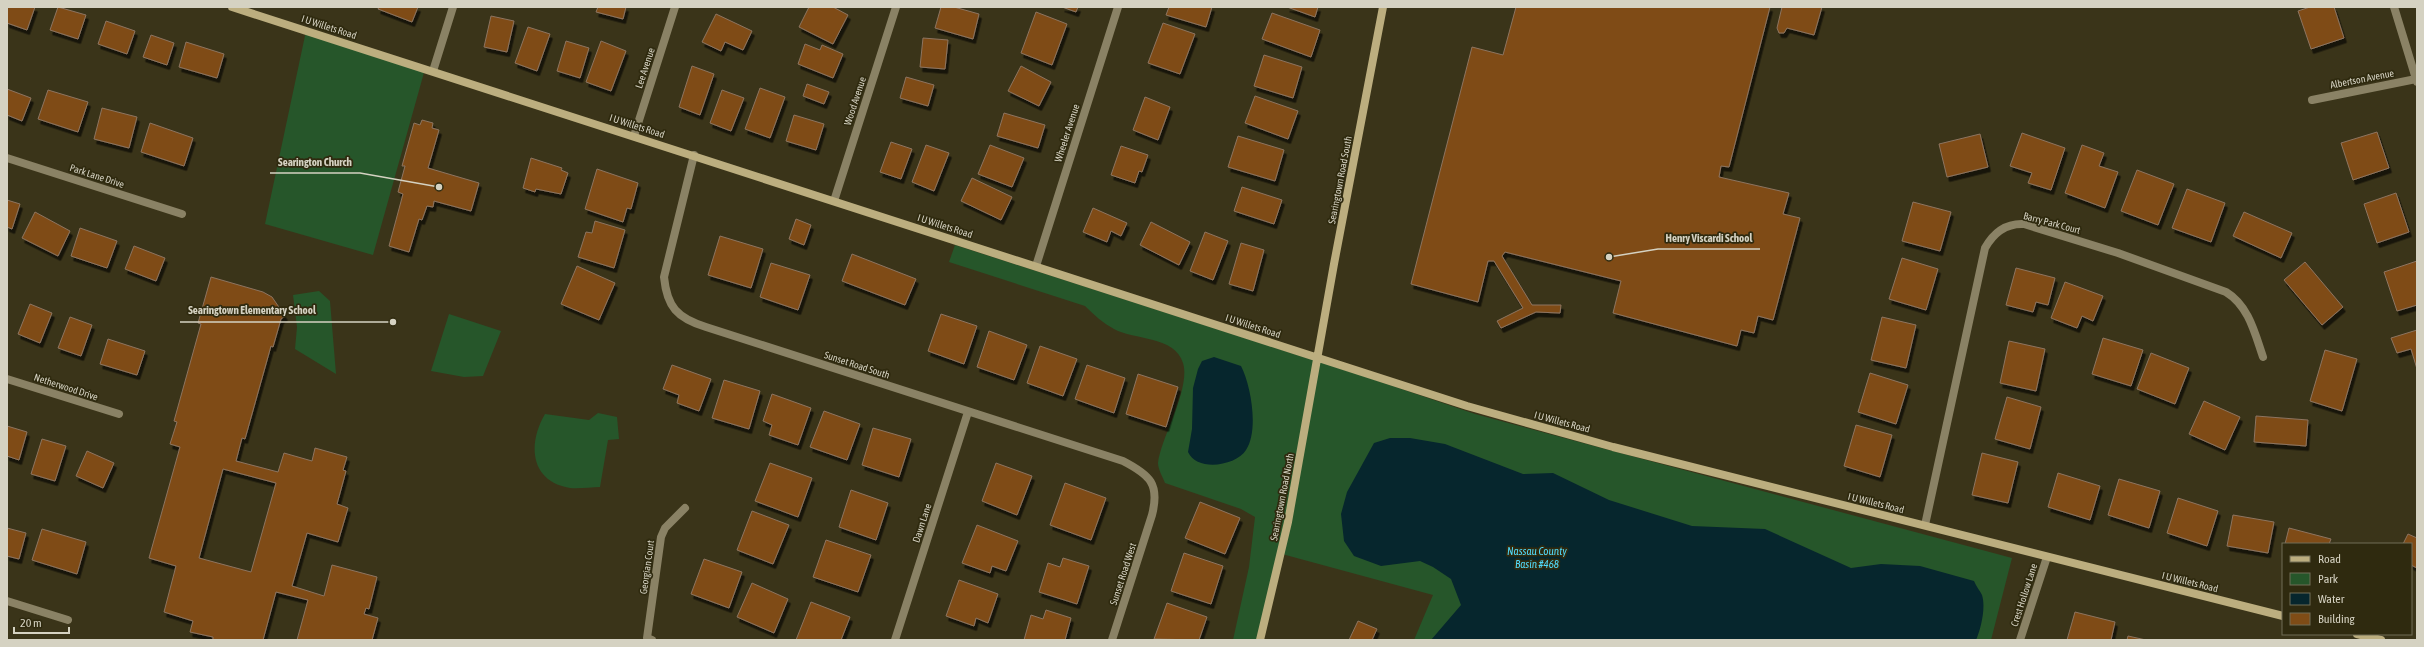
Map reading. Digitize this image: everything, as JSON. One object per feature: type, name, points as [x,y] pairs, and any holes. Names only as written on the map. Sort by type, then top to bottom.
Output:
[{"type":"main road","name":"I U Willets Road","points":[[232,7],[694,155],[1466,406],[1613,447],[2282,616]]},
{"type":"main road","name":"Searingtown Road South","points":[[1318,357],[1383,7]]},
{"type":"main road","name":"Searingtown Road North","points":[[1260,640],[1288,522],[1318,357]]},
{"type":"main road","points":[[2361,635],[2381,640]]},
{"type":"street","points":[[433,72],[453,7]]},
{"type":"street","name":"Lee Avenue","points":[[634,136],[675,7]]},
{"type":"street","name":"Wood Avenue","points":[[834,201],[896,7]]},
{"type":"street","name":"Wheeler Avenue","points":[[1036,266],[1118,7]]},
{"type":"street","points":[[2394,7],[2416,80]]},
{"type":"street","name":"Albertson Avenue","points":[[2312,100],[2416,80]]},
{"type":"street","name":"Sunset Road South","points":[[694,155],[664,277],[666,294],[671,306],[682,316],[701,325],[1123,461],[1139,469],[1151,481],[1155,490],[1156,498],[1152,515]]},
{"type":"street","name":"Park Lane Drive","points":[[7,158],[182,214]]},
{"type":"street","name":"Barry Park Court","points":[[1925,525],[1986,248],[1990,239],[2001,229],[2015,224],[2024,224],[2118,253],[2226,292],[2239,302],[2249,318],[2263,357]]},
{"type":"street","name":"Netherwood Drive","points":[[7,379],[119,414]]},
{"type":"street","name":"Dawn Lane","points":[[895,640],[968,412]]},
{"type":"street","name":"Georgian Court","points":[[650,639],[661,537],[665,528],[684,508]]},
{"type":"street","name":"Sunset Road West","points":[[1112,640],[1152,515]]},
{"type":"street","name":"Crest Hollow Lane","points":[[2020,640],[2047,557]]},
{"type":"street","points":[[7,601],[68,620]]},
{"type":"green space","points":[[306,31],[425,69],[373,255],[265,224]]},
{"type":"green space","points":[[955,245],[1372,379],[1475,414],[2012,558],[1991,640],[1414,640],[1433,595],[1282,554],[1260,640],[1233,640],[1249,567],[1255,517],[1241,509],[1165,483],[1158,463],[1160,452],[1183,386],[1183,363],[1179,354],[1163,343],[1122,333],[1114,329],[1099,319],[1085,306],[949,262]]},
{"type":"green space","points":[[319,291],[330,301],[336,374],[295,349],[297,327],[293,295]]},
{"type":"green space","points":[[449,314],[501,331],[483,376],[464,377],[431,371]]},
{"type":"green space","points":[[598,413],[617,417],[619,439],[608,440],[600,487],[570,488],[556,484],[546,478],[536,459],[535,448],[536,437],[545,414],[589,420]]},
{"type":"water","points":[[1214,357],[1241,366],[1248,384],[1253,420],[1250,442],[1241,456],[1226,463],[1208,464],[1199,462],[1188,452],[1192,429],[1193,388],[1198,369],[1202,361]]},
{"type":"water","name":"Nassau County Basin #468","points":[[1390,438],[1410,438],[1445,444],[1523,474],[1553,473],[1609,500],[1692,526],[1765,529],[1851,568],[1881,564],[1920,566],[1974,581],[1982,595],[1983,600],[1982,618],[1978,635],[1976,640],[1431,640],[1461,605],[1451,579],[1433,567],[1420,561],[1381,566],[1354,556],[1344,541],[1341,514],[1347,492],[1374,443]]},
{"type":"building","points":[[7,7],[35,7],[27,30],[7,23]]},
{"type":"building","points":[[58,7],[86,15],[78,39],[50,30]]},
{"type":"building","points":[[379,7],[418,7],[412,22],[378,9]]},
{"type":"building","points":[[598,7],[626,7],[623,19],[596,12]]},
{"type":"building","points":[[809,7],[833,7],[848,15],[833,44],[799,27]]},
{"type":"building","points":[[941,7],[954,7],[979,14],[973,39],[935,28]]},
{"type":"building","points":[[1062,7],[1078,7],[1076,12]]},
{"type":"building","points":[[1169,7],[1212,7],[1206,27],[1166,15]]},
{"type":"building","points":[[1287,7],[1318,7],[1315,17]]},
{"type":"building","points":[[1516,7],[1770,7],[1729,167],[1721,166],[1719,177],[1789,193],[1783,214],[1800,218],[1773,320],[1758,316],[1754,333],[1741,330],[1737,346],[1613,313],[1621,281],[1505,252],[1502,256],[1532,305],[1561,305],[1560,313],[1536,312],[1501,328],[1497,321],[1523,308],[1494,261],[1488,261],[1478,302],[1411,284],[1472,47],[1503,55]]},
{"type":"building","points":[[1782,7],[1822,7],[1814,35],[1787,28],[1784,33],[1779,33],[1777,28]]},
{"type":"building","points":[[2310,7],[2334,7],[2344,38],[2311,49],[2298,11]]},
{"type":"building","points":[[1036,12],[1067,24],[1052,65],[1021,53]]},
{"type":"building","points":[[1272,13],[1320,30],[1311,57],[1262,39]]},
{"type":"building","points":[[716,14],[752,31],[743,50],[725,42],[721,51],[702,42]]},
{"type":"building","points":[[491,16],[514,21],[507,52],[484,47]]},
{"type":"building","points":[[106,21],[135,31],[127,54],[98,44]]},
{"type":"building","points":[[1163,23],[1195,34],[1180,74],[1148,63]]},
{"type":"building","points":[[528,27],[550,34],[537,71],[515,63]]},
{"type":"building","points":[[151,35],[174,43],[167,65],[143,57]]},
{"type":"building","points":[[923,38],[948,40],[945,69],[920,67]]},
{"type":"building","points":[[566,41],[589,48],[580,78],[557,71]]},
{"type":"building","points":[[601,41],[626,51],[611,91],[586,82]]},
{"type":"building","points":[[186,42],[224,54],[217,78],[179,67]]},
{"type":"building","points":[[805,44],[820,50],[822,45],[843,54],[833,78],[798,64]]},
{"type":"building","points":[[1264,55],[1302,67],[1293,98],[1254,86]]},
{"type":"building","points":[[692,66],[714,74],[700,115],[679,107]]},
{"type":"building","points":[[1021,66],[1051,82],[1039,106],[1008,91]]},
{"type":"building","points":[[906,77],[934,85],[928,106],[900,98]]},
{"type":"building","points":[[807,84],[829,92],[824,104],[803,96]]},
{"type":"building","points":[[760,88],[785,97],[770,138],[745,129]]},
{"type":"building","points":[[7,89],[31,98],[22,121],[7,115]]},
{"type":"building","points":[[48,90],[88,102],[78,132],[38,119]]},
{"type":"building","points":[[722,90],[744,98],[731,131],[710,123]]},
{"type":"building","points":[[1255,96],[1298,111],[1288,139],[1245,123]]},
{"type":"building","points":[[1145,97],[1170,107],[1158,140],[1133,130]]},
{"type":"building","points":[[102,108],[137,117],[129,148],[94,139]]},
{"type":"building","points":[[1004,113],[1045,125],[1038,148],[997,136]]},
{"type":"building","points":[[794,115],[824,124],[816,150],[786,141]]},
{"type":"building","points":[[422,120],[433,123],[432,128],[439,130],[428,168],[479,183],[471,211],[434,201],[433,207],[427,206],[422,220],[419,219],[409,252],[389,246],[403,194],[398,192],[405,166],[402,166],[414,123],[420,125]]},
{"type":"building","points":[[150,123],[193,138],[184,166],[141,152]]},
{"type":"building","points":[[2377,132],[2389,168],[2353,180],[2341,143]]},
{"type":"building","points":[[2022,133],[2065,148],[2051,190],[2028,183],[2032,173],[2010,166]]},
{"type":"building","points":[[1980,134],[1988,167],[1947,177],[1939,144]]},
{"type":"building","points":[[1238,136],[1284,150],[1275,181],[1228,167]]},
{"type":"building","points":[[891,142],[912,149],[901,179],[880,172]]},
{"type":"building","points":[[926,145],[949,153],[934,191],[912,182]]},
{"type":"building","points":[[990,145],[1024,158],[1012,187],[978,174]]},
{"type":"building","points":[[2082,145],[2104,153],[2099,166],[2118,172],[2105,208],[2065,193]]},
{"type":"building","points":[[1121,146],[1148,155],[1142,172],[1139,171],[1135,183],[1111,175]]},
{"type":"building","points":[[531,158],[562,168],[561,170],[568,173],[561,194],[536,189],[535,192],[523,188]]},
{"type":"building","points":[[597,169],[638,183],[631,209],[627,208],[623,222],[585,209]]},
{"type":"building","points":[[2137,170],[2174,184],[2158,225],[2121,211]]},
{"type":"building","points":[[972,178],[1012,197],[1001,220],[961,201]]},
{"type":"building","points":[[1242,187],[1282,200],[1274,224],[1234,211]]},
{"type":"building","points":[[2187,189],[2225,203],[2211,242],[2172,228]]},
{"type":"building","points":[[2396,193],[2409,232],[2377,243],[2364,204]]},
{"type":"building","points":[[7,200],[20,204],[12,229],[7,227]]},
{"type":"building","points":[[1913,202],[1951,212],[1940,251],[1902,241]]},
{"type":"building","points":[[1093,208],[1127,223],[1121,236],[1111,231],[1107,242],[1083,232]]},
{"type":"building","points":[[35,212],[70,231],[58,256],[22,238]]},
{"type":"building","points":[[2244,212],[2292,233],[2281,258],[2233,236]]},
{"type":"building","points":[[796,219],[811,225],[804,245],[789,239]]},
{"type":"building","points":[[595,221],[625,230],[614,268],[578,257],[586,232],[592,233]]},
{"type":"building","points":[[1151,222],[1190,242],[1179,265],[1140,245]]},
{"type":"building","points":[[80,228],[117,241],[107,268],[71,256]]},
{"type":"building","points":[[1205,232],[1228,241],[1213,280],[1190,271]]},
{"type":"building","points":[[720,236],[763,249],[751,288],[708,275]]},
{"type":"building","points":[[1241,243],[1264,250],[1253,291],[1229,284]]},
{"type":"building","points":[[134,246],[165,258],[156,281],[125,269]]},
{"type":"building","points":[[852,254],[916,279],[905,305],[842,281]]},
{"type":"building","points":[[1902,258],[1938,269],[1926,310],[1889,299]]},
{"type":"building","points":[[2417,261],[2417,305],[2397,311],[2384,272]]},
{"type":"building","points":[[2305,262],[2343,307],[2322,325],[2284,280]]},
{"type":"building","points":[[771,263],[810,275],[798,310],[760,297]]},
{"type":"building","points":[[577,266],[615,283],[599,320],[561,304]]},
{"type":"building","points":[[2016,268],[2055,278],[2048,305],[2036,302],[2033,312],[2006,305]]},
{"type":"building","points":[[211,277],[263,292],[272,297],[285,316],[281,319],[273,347],[271,346],[245,439],[242,438],[236,461],[278,472],[284,453],[312,461],[315,448],[347,457],[343,470],[346,471],[337,504],[348,508],[338,542],[307,533],[292,586],[324,596],[332,565],[377,577],[369,609],[366,608],[364,614],[378,618],[372,640],[297,640],[308,600],[276,592],[263,640],[213,640],[213,637],[190,632],[193,621],[164,612],[176,566],[149,558],[180,447],[170,444],[177,422],[174,421],[201,324],[198,323]],"holes":[[[223,469],[276,483],[251,572],[199,558]]]},
{"type":"building","points":[[2065,282],[2103,296],[2093,321],[2082,316],[2077,328],[2051,318]]},
{"type":"building","points":[[30,304],[52,313],[40,343],[18,334]]},
{"type":"building","points":[[941,314],[977,326],[964,364],[928,351]]},
{"type":"building","points":[[70,317],[92,325],[81,356],[58,348]]},
{"type":"building","points":[[1882,317],[1916,325],[1906,368],[1871,360]]},
{"type":"building","points":[[2417,330],[2417,369],[2411,349],[2397,353],[2391,338]]},
{"type":"building","points":[[989,331],[1027,345],[1014,380],[977,367]]},
{"type":"building","points":[[2103,338],[2143,350],[2131,386],[2092,374]]},
{"type":"building","points":[[108,339],[145,351],[137,375],[100,364]]},
{"type":"building","points":[[2009,341],[2045,349],[2036,391],[2000,383]]},
{"type":"building","points":[[1040,346],[1077,359],[1063,396],[1027,383]]},
{"type":"building","points":[[2325,350],[2357,359],[2342,411],[2310,401]]},
{"type":"building","points":[[2151,353],[2189,368],[2175,404],[2137,389]]},
{"type":"building","points":[[672,365],[711,379],[699,411],[677,403],[679,395],[663,389]]},
{"type":"building","points":[[1087,365],[1125,378],[1114,413],[1075,399]]},
{"type":"building","points":[[1870,373],[1908,385],[1896,424],[1858,412]]},
{"type":"building","points":[[1138,374],[1178,387],[1166,427],[1126,414]]},
{"type":"building","points":[[724,380],[760,391],[749,429],[712,418]]},
{"type":"building","points":[[772,394],[811,408],[798,445],[769,435],[772,425],[763,421]]},
{"type":"building","points":[[2007,397],[2041,407],[2030,449],[1995,439]]},
{"type":"building","points":[[2204,401],[2240,417],[2225,450],[2189,434]]},
{"type":"building","points":[[824,411],[860,424],[847,460],[810,447]]},
{"type":"building","points":[[2256,416],[2308,420],[2306,446],[2254,442]]},
{"type":"building","points":[[1856,425],[1892,435],[1880,477],[1844,466]]},
{"type":"building","points":[[7,426],[27,432],[19,460],[7,456]]},
{"type":"building","points":[[873,428],[911,439],[899,477],[862,465]]},
{"type":"building","points":[[42,439],[66,446],[55,481],[31,474]]},
{"type":"building","points":[[87,451],[114,463],[103,488],[76,476]]},
{"type":"building","points":[[1982,453],[2018,462],[2008,503],[1972,495]]},
{"type":"building","points":[[770,463],[812,478],[798,517],[755,501]]},
{"type":"building","points":[[996,463],[1032,476],[1017,515],[982,501]]},
{"type":"building","points":[[2058,473],[2100,486],[2090,520],[2048,507]]},
{"type":"building","points":[[2119,479],[2160,491],[2149,528],[2108,515]]},
{"type":"building","points":[[1065,483],[1106,498],[1091,540],[1050,525]]},
{"type":"building","points":[[851,490],[888,503],[876,540],[839,527]]},
{"type":"building","points":[[2178,498],[2218,511],[2207,546],[2167,533]]},
{"type":"building","points":[[1200,502],[1240,518],[1225,554],[1185,538]]},
{"type":"building","points":[[752,511],[789,525],[773,564],[737,550]]},
{"type":"building","points":[[2233,515],[2274,522],[2268,553],[2227,546]]},
{"type":"building","points":[[977,525],[1018,541],[1006,571],[992,566],[990,573],[962,563]]},
{"type":"building","points":[[7,528],[26,533],[19,559],[7,556]]},
{"type":"building","points":[[2289,528],[2331,539],[2329,543],[2285,543]]},
{"type":"building","points":[[42,529],[86,542],[77,574],[32,560]]},
{"type":"building","points":[[2408,534],[2417,538],[2417,568],[2412,566],[2412,543],[2404,543]]},
{"type":"building","points":[[826,540],[871,555],[858,592],[813,577]]},
{"type":"building","points":[[1184,553],[1223,566],[1211,604],[1171,591]]},
{"type":"building","points":[[1063,558],[1089,566],[1077,604],[1039,592],[1048,563],[1060,567]]},
{"type":"building","points":[[704,559],[742,572],[729,608],[691,594]]},
{"type":"building","points":[[959,580],[998,594],[988,623],[976,618],[974,626],[946,616]]},
{"type":"building","points":[[752,583],[788,599],[774,633],[737,617]]},
{"type":"building","points":[[811,602],[850,617],[841,640],[796,640]]},
{"type":"building","points":[[1167,603],[1207,617],[1199,640],[1154,639]]},
{"type":"building","points":[[1046,610],[1071,618],[1065,640],[1024,640],[1031,615],[1043,619]]},
{"type":"building","points":[[2075,612],[2115,622],[2111,640],[2067,640]]},
{"type":"building","points":[[1358,621],[1377,629],[1372,640],[1349,640]]},
{"type":"building","points":[[2128,636],[2146,640],[2127,640]]},
{"type":"place","name":"Searington Church","points":[[439,187]]},
{"type":"place","name":"Henry Viscardi School","points":[[1609,257]]},
{"type":"place","name":"Searingtown Elementary School","points":[[393,322]]}]
